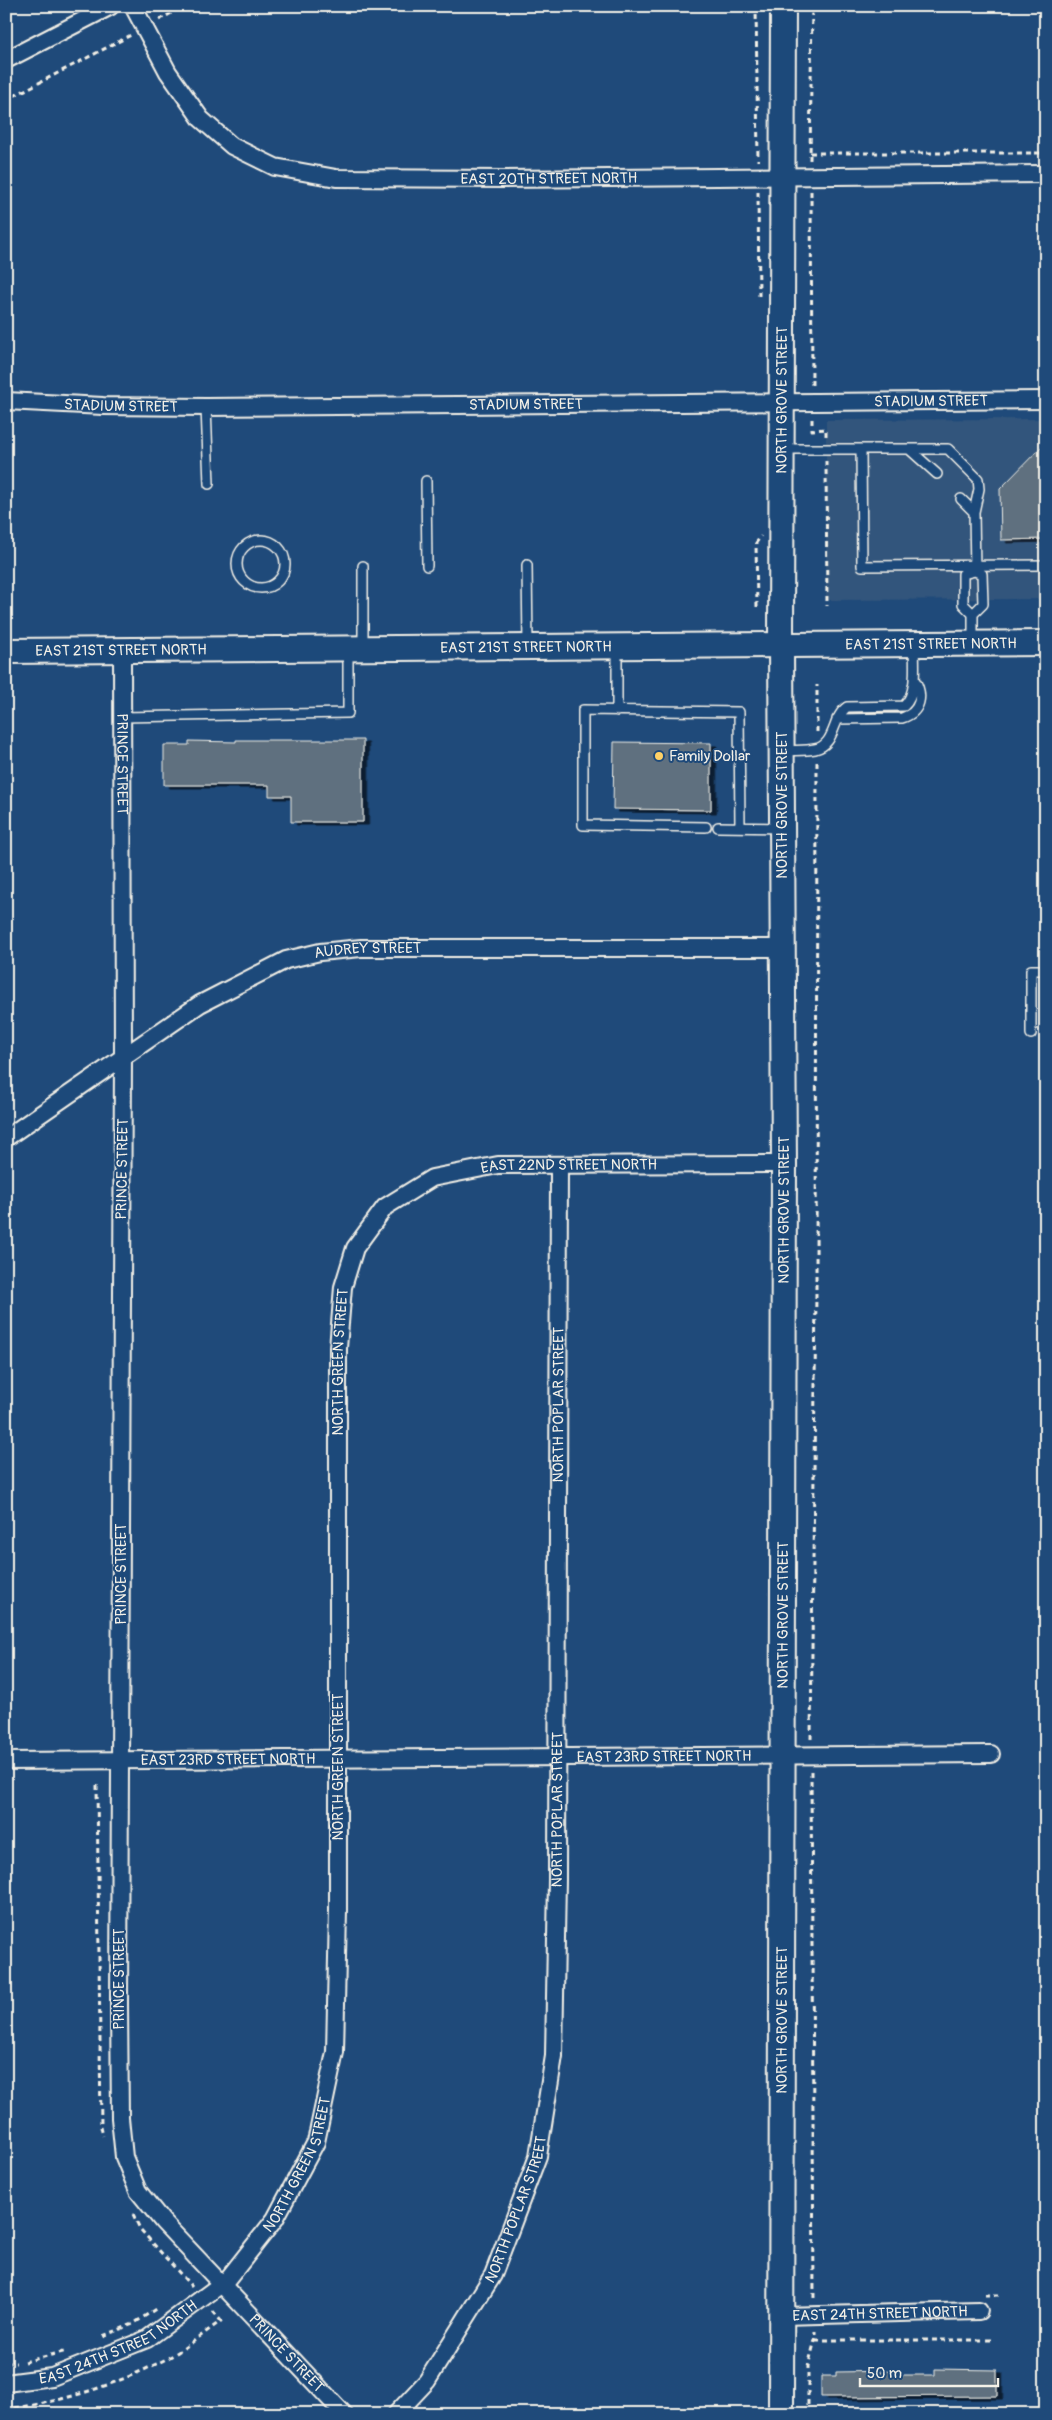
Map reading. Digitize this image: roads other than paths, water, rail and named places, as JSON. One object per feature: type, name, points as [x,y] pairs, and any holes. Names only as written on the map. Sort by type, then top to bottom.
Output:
[{"type":"street","points":[[6,60],[111,6]]},
{"type":"street","name":"EAST 20TH STREET NORTH","points":[[133,6],[168,72],[201,119],[232,146],[275,167],[336,178],[503,179],[1046,174]]},
{"type":"street","name":"NORTH GROVE STREET","points":[[781,2414],[784,1164],[781,644],[783,6]]},
{"type":"street","name":"STADIUM STREET","points":[[6,401],[103,406],[206,407],[1046,400]]},
{"type":"street","name":"EAST 21ST STREET NORTH","points":[[6,651],[1046,643]]},
{"type":"street","name":"PRINCE STREET","points":[[122,649],[123,1057],[119,2023],[120,2118],[124,2157],[138,2191],[153,2210],[344,2414]]},
{"type":"street","name":"AUDREY STREET","points":[[6,1138],[200,1004],[286,960],[320,952],[361,948],[783,948]]},
{"type":"street","name":"EAST 22ND STREET NORTH","points":[[372,1225],[385,1207],[432,1178],[498,1165],[784,1164]]},
{"type":"street","name":"NORTH POPLAR STREET","points":[[396,2414],[427,2381],[493,2276],[538,2156],[554,2056],[559,1165]]},
{"type":"street","name":"NORTH GREEN STREET","points":[[222,2284],[275,2219],[316,2142],[335,2052],[338,1758],[338,1348],[343,1287],[355,1248],[372,1225]]},
{"type":"street","name":"EAST 23RD STREET NORTH","points":[[6,1761],[991,1754]]},
{"type":"street","name":"EAST 24TH STREET NORTH","points":[[6,2383],[52,2377],[147,2339],[222,2284]]},
{"type":"street","name":"EAST 24TH STREET NORTH","points":[[781,2316],[979,2310]]},
{"type":"lane","points":[[206,407],[209,484]]},
{"type":"lane","points":[[782,449],[948,449],[978,479],[979,489],[974,512],[975,568],[982,574],[983,604],[973,614]]},
{"type":"lane","points":[[861,449],[862,566],[975,568],[1046,564]]},
{"type":"lane","points":[[909,449],[937,474]]},
{"type":"lane","points":[[426,481],[427,566]]},
{"type":"lane","points":[[961,499],[974,512]]},
{"type":"lane","points":[[266,540],[274,543],[284,556],[284,572],[280,579],[267,588],[251,587],[244,582],[237,569],[239,553],[250,542],[266,540]]},
{"type":"lane","points":[[527,565],[528,646]]},
{"type":"lane","points":[[122,716],[348,714],[363,566]]},
{"type":"lane","points":[[973,643],[973,614],[964,604],[963,574],[975,568]]},
{"type":"lane","points":[[782,751],[817,749],[829,741],[840,711],[847,707],[904,706],[910,701],[914,679],[914,644]]},
{"type":"lane","points":[[617,645],[617,711]]},
{"type":"lane","points":[[706,827],[582,825],[582,710],[739,712],[740,827]]},
{"type":"lane","points":[[718,827],[782,828]]},
{"type":"lane","points":[[1031,1034],[1031,970],[1046,970]]},
{"type":"place","name":"Family Dollar","points":[[659,756]]}]
